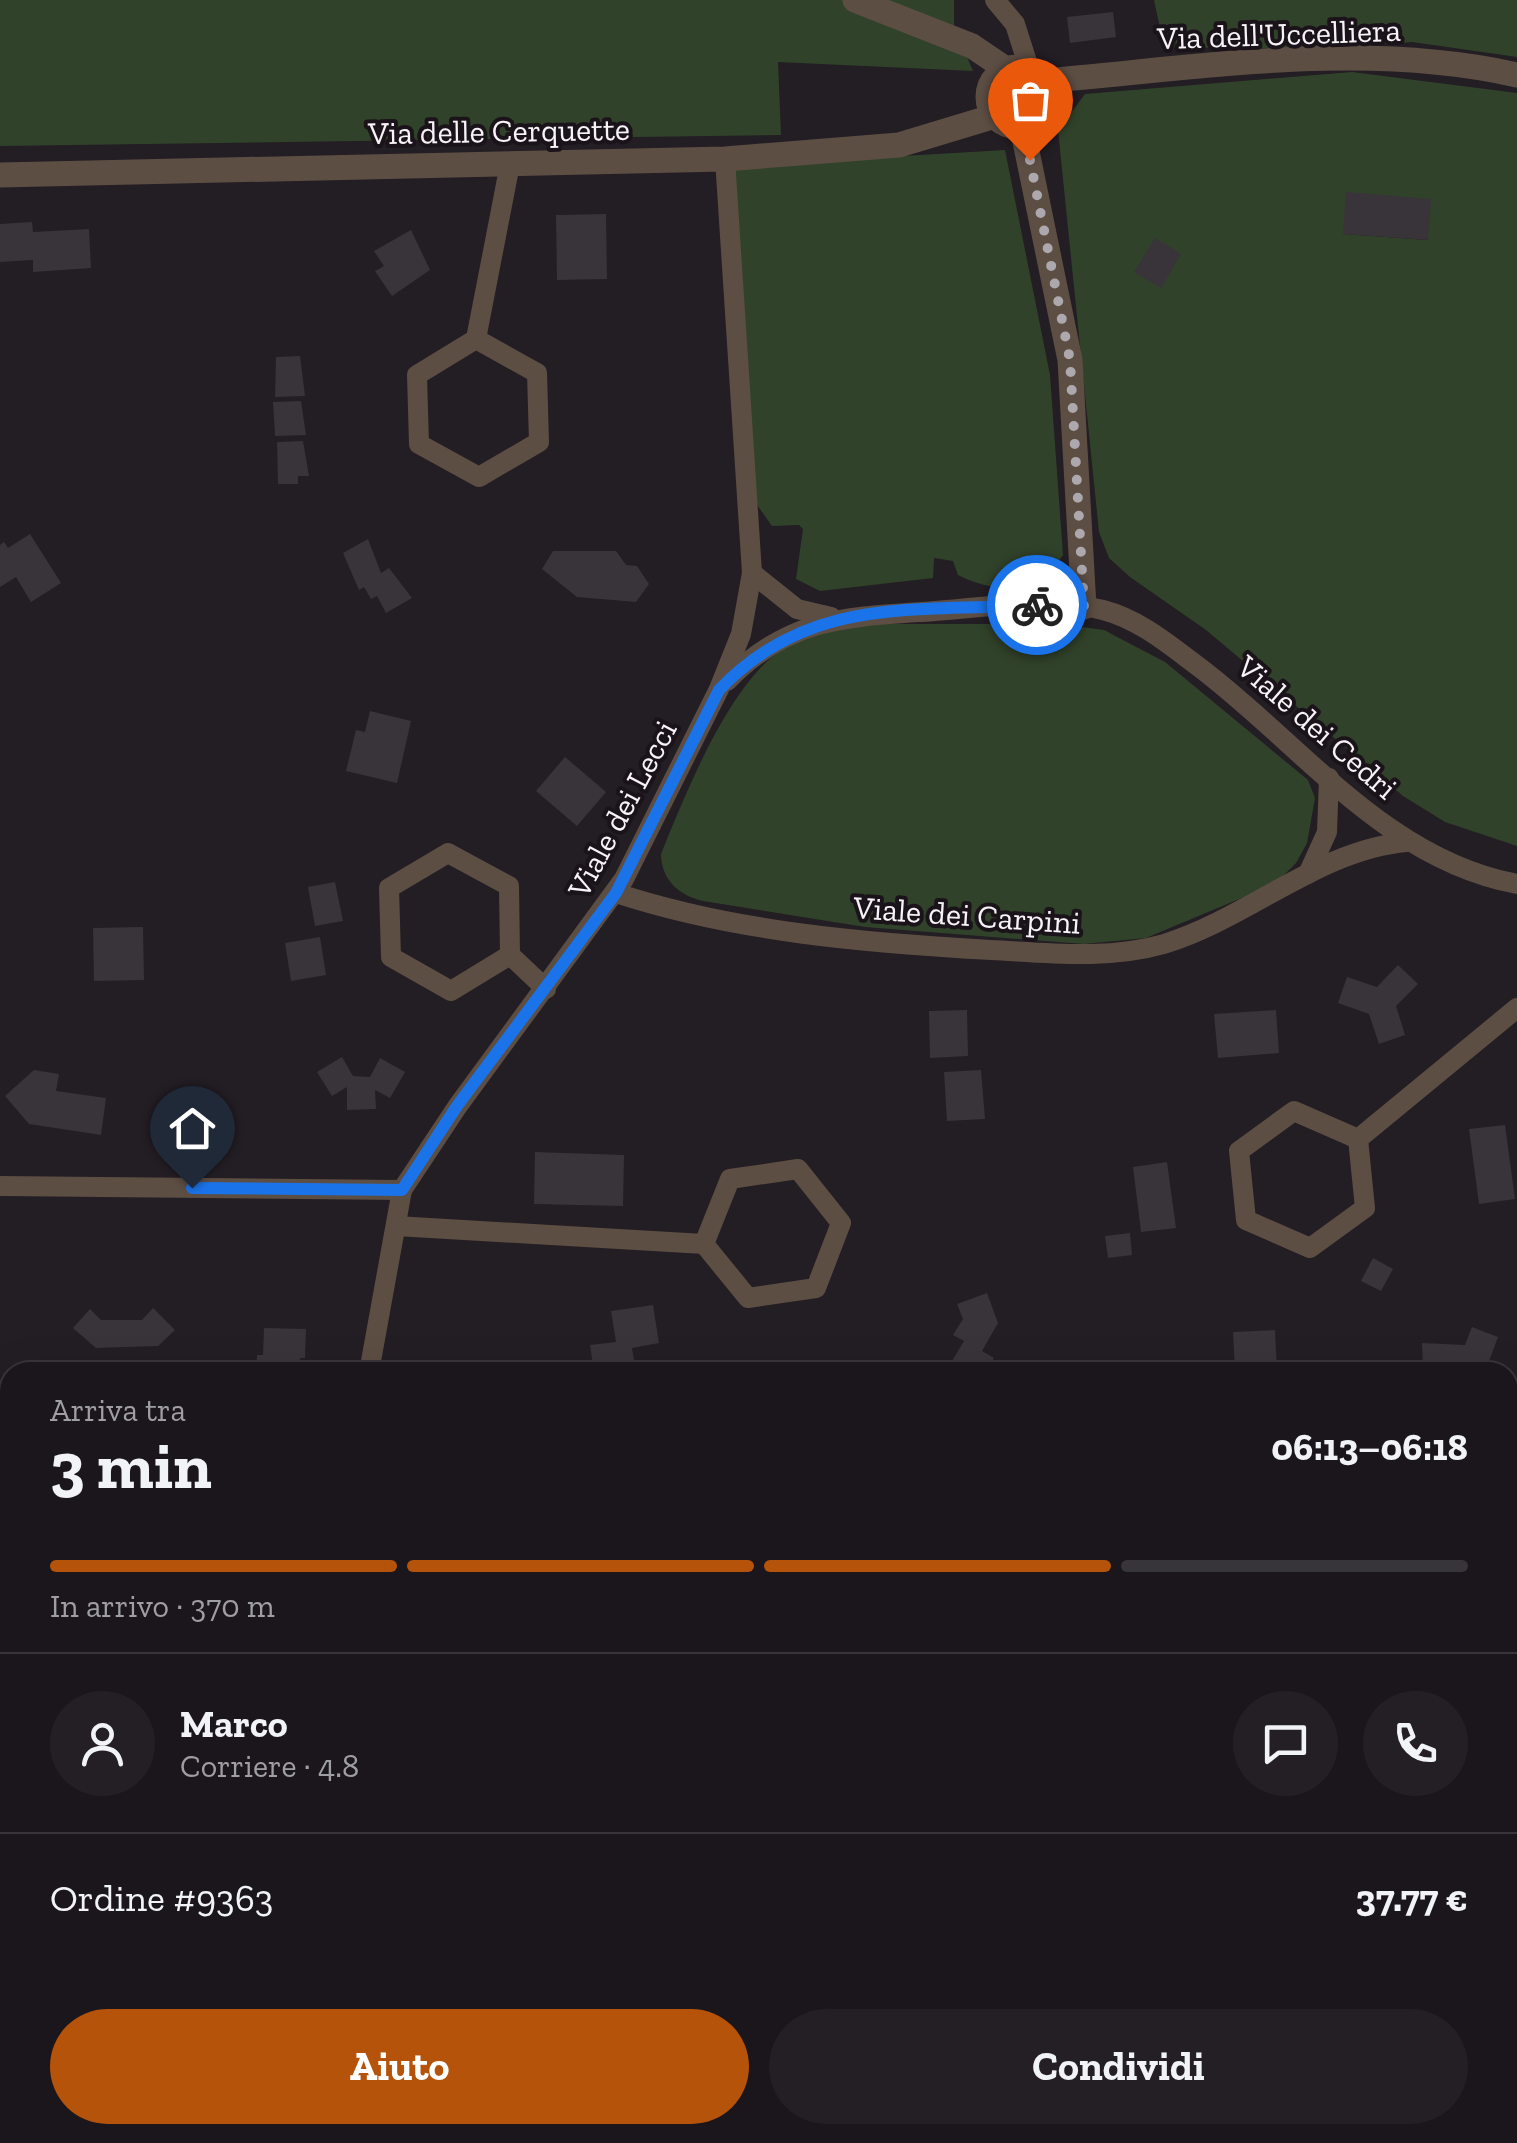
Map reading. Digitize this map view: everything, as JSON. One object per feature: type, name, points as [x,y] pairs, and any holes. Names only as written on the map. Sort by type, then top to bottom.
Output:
[{"type":"street","points":[[855,0],[972,46],[1026,73],[1048,100],[1045,109],[1022,126]]},
{"type":"street","points":[[995,0],[1015,24],[1026,73]]},
{"type":"street","name":"Via dell'Uccelliera","points":[[1026,73],[1336,58],[1442,63],[1517,75]]},
{"type":"street","points":[[1022,126],[995,116],[989,90],[1026,73]]},
{"type":"street","name":"Via delle Cerquette","points":[[0,174],[725,159],[899,145],[995,116]]},
{"type":"street","points":[[1022,126],[1070,360],[1084,607]]},
{"type":"street","name":"Viale dei Lecci","points":[[370,1362],[402,1190],[457,1106],[616,893],[719,690],[741,634],[752,573],[725,159]]},
{"type":"street","points":[[476,339],[537,372],[538,390],[538,442],[480,477],[419,444],[418,374],[476,339],[510,164]]},
{"type":"street","points":[[752,573],[797,609],[836,618]]},
{"type":"street","name":"Viale dei Cedri","points":[[836,618],[1037,605],[1084,607],[1119,616],[1154,634],[1213,677],[1407,842],[1463,870],[1517,884]]},
{"type":"street","points":[[719,690],[772,643],[836,618]]},
{"type":"street","points":[[1304,880],[1327,832],[1328,778]]},
{"type":"street","name":"Viale dei Carpini","points":[[616,893],[678,912],[862,940],[1083,954],[1143,949],[1186,936],[1304,880],[1351,852],[1407,842]]},
{"type":"street","points":[[510,955],[451,991],[390,957],[389,888],[448,853],[509,886],[510,955],[546,988]]},
{"type":"street","points":[[1358,1139],[1517,1008]]},
{"type":"street","points":[[1294,1111],[1358,1139],[1366,1208],[1310,1248],[1246,1220],[1239,1151],[1294,1111]]},
{"type":"street","points":[[396,1226],[704,1244],[748,1298],[816,1288],[842,1224],[798,1169],[730,1179],[704,1244]]},
{"type":"street","points":[[0,1186],[402,1190]]},
{"type":"green space","points":[[0,0],[954,0],[954,26],[973,71],[778,62],[781,135],[0,146]]},
{"type":"green space","points":[[1154,0],[1517,0],[1517,57],[1412,42],[1316,49],[1164,47]]},
{"type":"green space","points":[[1352,72],[1517,93],[1517,846],[1445,822],[1403,796],[1206,630],[1109,558],[1099,532],[1058,130],[1085,94]],"holes":[[[1430,199],[1427,240],[1343,234]]]},
{"type":"green space","points":[[1005,150],[1050,375],[1063,555],[1041,577],[1015,587],[972,581],[958,575],[953,561],[934,558],[933,578],[820,591],[796,579],[803,529],[799,525],[772,526],[755,502],[733,166]]},
{"type":"green space","points":[[869,624],[1061,624],[1104,630],[1165,662],[1308,780],[1315,798],[1307,843],[1296,863],[1275,884],[1146,938],[1084,944],[865,927],[703,901],[680,891],[664,872],[661,854],[710,743],[743,689],[762,667],[791,644],[824,632]]},
{"type":"building","points":[[1113,12],[1116,37],[1070,43],[1067,17]]},
{"type":"building","points":[[1346,192],[1431,199],[1428,240],[1343,234]]},
{"type":"building","points":[[606,214],[607,279],[557,280],[556,215]]},
{"type":"building","points":[[32,222],[33,232],[89,229],[91,268],[33,272],[33,260],[0,262],[0,224]]},
{"type":"building","points":[[411,230],[430,270],[392,296],[375,271],[384,266],[374,251]]},
{"type":"building","points":[[1155,238],[1181,254],[1161,288],[1134,272]]},
{"type":"building","points":[[300,356],[305,396],[275,397],[276,357]]},
{"type":"building","points":[[301,401],[306,435],[275,436],[273,402]]},
{"type":"building","points":[[303,441],[309,476],[298,476],[298,484],[278,484],[277,442]]},
{"type":"building","points":[[30,534],[61,583],[31,602],[16,577],[0,587],[0,545],[4,542],[8,548]]},
{"type":"building","points":[[368,539],[381,573],[389,568],[412,598],[386,613],[377,596],[371,599],[364,587],[359,590],[343,553]]},
{"type":"building","points":[[553,551],[616,551],[626,565],[637,566],[649,584],[636,602],[577,597],[542,569]]},
{"type":"building","points":[[370,711],[411,721],[397,783],[346,771],[356,730],[365,732]]},
{"type":"building","points":[[565,757],[606,792],[577,826],[536,791]]},
{"type":"building","points":[[335,882],[343,921],[315,926],[308,887]]},
{"type":"building","points":[[143,927],[144,980],[94,981],[93,928]]},
{"type":"building","points":[[320,937],[326,975],[291,981],[285,943]]},
{"type":"building","points":[[1398,965],[1418,984],[1396,1006],[1405,1035],[1379,1044],[1369,1014],[1338,1003],[1347,977],[1377,987]]},
{"type":"building","points":[[967,1010],[968,1056],[930,1058],[929,1011]]},
{"type":"building","points":[[1276,1010],[1279,1053],[1218,1058],[1214,1014]]},
{"type":"building","points":[[342,1057],[353,1076],[370,1077],[380,1058],[405,1072],[390,1098],[375,1090],[376,1109],[347,1110],[347,1087],[332,1096],[317,1072]]},
{"type":"building","points":[[34,1070],[59,1074],[56,1091],[106,1098],[101,1135],[29,1124],[5,1096]]},
{"type":"building","points":[[981,1070],[985,1119],[947,1121],[944,1072]]},
{"type":"building","points":[[1505,1125],[1515,1199],[1479,1204],[1469,1129]]},
{"type":"building","points":[[535,1152],[624,1155],[623,1206],[534,1204]]},
{"type":"building","points":[[1167,1162],[1176,1228],[1141,1232],[1133,1167]]},
{"type":"building","points":[[1130,1233],[1132,1255],[1108,1258],[1105,1236]]},
{"type":"building","points":[[1373,1258],[1393,1269],[1381,1291],[1361,1281]]},
{"type":"building","points":[[987,1293],[998,1323],[982,1351],[994,1358],[991,1362],[946,1362],[952,1361],[964,1341],[953,1335],[963,1319],[957,1304]]},
{"type":"building","points":[[653,1305],[659,1343],[632,1348],[634,1362],[593,1362],[590,1345],[616,1342],[611,1311]]},
{"type":"building","points":[[153,1308],[175,1330],[158,1346],[96,1348],[73,1328],[90,1309],[101,1320],[142,1320]]},
{"type":"building","points":[[1472,1327],[1498,1337],[1489,1362],[1423,1362],[1422,1343],[1465,1345]]},
{"type":"building","points":[[264,1328],[306,1329],[305,1358],[300,1358],[300,1362],[257,1362],[257,1355],[263,1355]]},
{"type":"building","points":[[1275,1330],[1277,1362],[1234,1362],[1233,1332]]},
{"type":"way so far","points":[[1030,160],[1070,360],[1084,607],[1037,605]]},
{"type":"route","points":[[192,1188],[402,1190],[457,1106],[616,893],[719,690],[735,672],[772,643],[836,618],[1037,605]]}]
